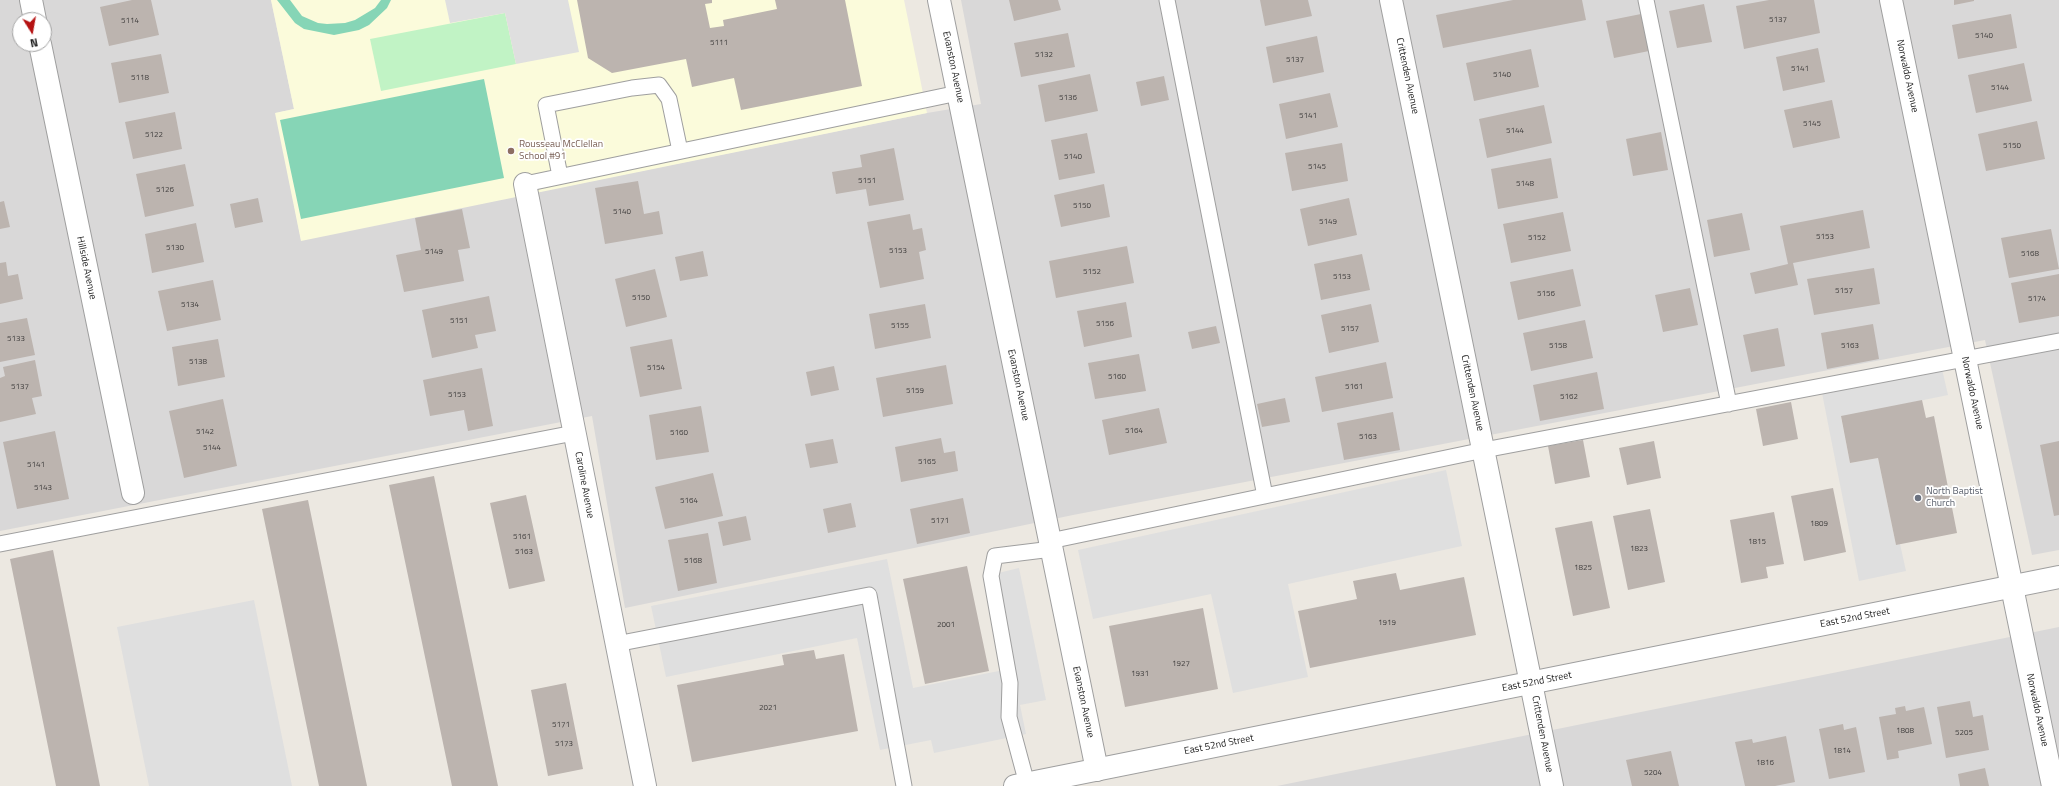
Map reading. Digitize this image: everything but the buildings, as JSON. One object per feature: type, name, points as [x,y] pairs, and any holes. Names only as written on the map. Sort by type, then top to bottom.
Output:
[{"type":"street","points":[[31,0],[33,12]]},
{"type":"street","name":"Evanston Avenue","points":[[939,0],[1097,770]]},
{"type":"street","name":"Crittenden Avenue","points":[[1391,0],[1552,786]]},
{"type":"street","name":"Norwaldo Avenue","points":[[1891,0],[2053,786]]},
{"type":"street","name":"Hillside Avenue","points":[[42,52],[133,492]]},
{"type":"street","name":"Caroline Avenue","points":[[525,184],[645,786]]},
{"type":"street","name":"East 52nd Street","points":[[1021,785],[2059,577]]},
{"type":"lane","points":[[1167,0],[1265,496]]},
{"type":"lane","points":[[1646,0],[1729,404]]},
{"type":"lane","points":[[560,176],[546,105],[632,88],[659,86],[669,99],[680,151]]},
{"type":"lane","points":[[525,184],[958,93]]},
{"type":"lane","points":[[1021,785],[1009,717],[1010,683],[991,576],[995,556],[1051,545],[1265,496],[1484,450],[2059,341]]},
{"type":"lane","points":[[0,544],[574,433]]},
{"type":"lane","points":[[616,644],[869,595],[904,786]]},
{"type":"shaded area","points":[[0,0],[271,0],[294,109],[276,113],[301,240],[927,113],[981,104],[961,0],[2059,0],[2059,550],[2032,555],[1985,340],[1073,515],[625,608],[592,416],[0,531]]},
{"type":"shaded area","name":"Rousseau McClellan School #91","points":[[271,0],[904,0],[927,113],[301,241],[275,113],[294,109]]},
{"type":"shaded area","points":[[445,0],[568,0],[579,52],[516,64],[505,13],[450,23]]},
{"type":"shaded area","points":[[1942,369],[1948,395],[1841,417],[1850,463],[1878,458],[1896,545],[1900,544],[1906,571],[1859,581],[1822,393]]},
{"type":"shaded area","points":[[1446,470],[1462,546],[1288,584],[1308,677],[1233,693],[1211,594],[1093,619],[1078,550]]},
{"type":"shaded area","points":[[887,559],[913,688],[1009,669],[990,575],[1019,568],[1046,700],[1020,705],[1026,734],[934,753],[931,740],[880,750],[857,638],[666,677],[651,606]]},
{"type":"shaded area","points":[[254,600],[292,786],[149,786],[117,627]]},
{"type":"shaded area","points":[[2059,627],[2059,786],[1277,786]]},
{"type":"green space","points":[[277,0],[290,0],[302,16],[318,23],[327,24],[345,23],[355,20],[375,8],[381,0],[391,0],[387,8],[369,25],[359,30],[334,35],[304,29],[295,23]]},
{"type":"green space","points":[[505,13],[516,64],[381,91],[370,39]]},
{"type":"green space","points":[[484,79],[504,178],[301,219],[280,120]]},
{"type":"place","name":"Rousseau McClellan School #91","points":[[511,151]]},
{"type":"place","name":"North Baptist Church","points":[[1918,498]]}]
